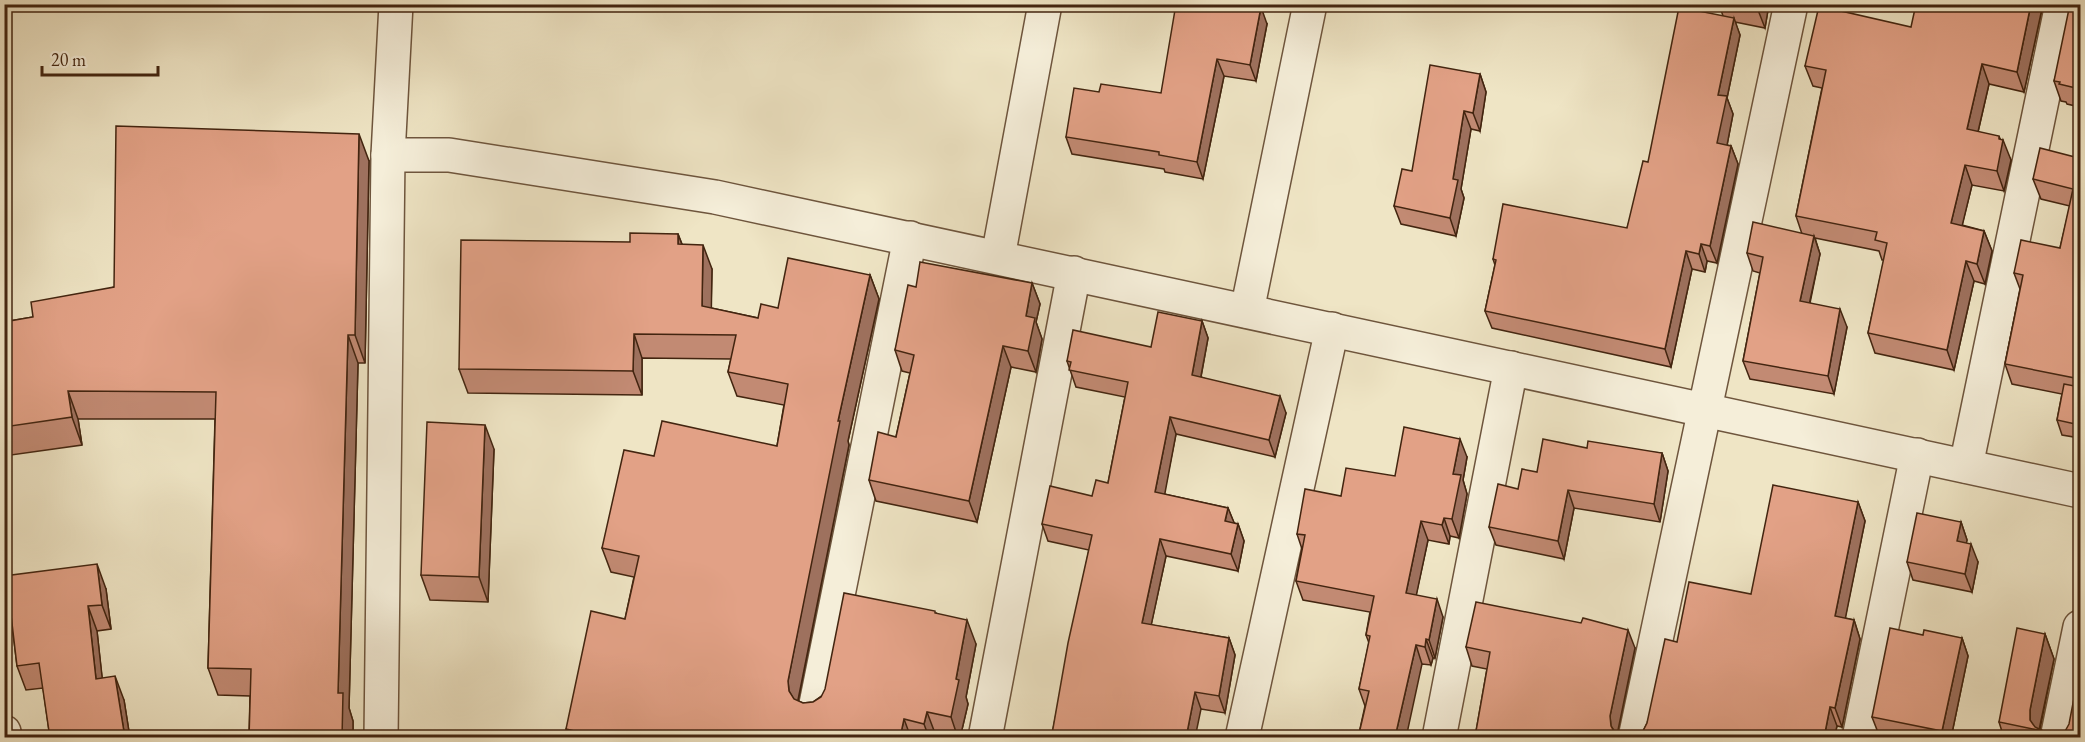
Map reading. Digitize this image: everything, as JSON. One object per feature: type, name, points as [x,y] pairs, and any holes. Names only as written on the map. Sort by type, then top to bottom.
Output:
[{"type":"street","points":[[381,738],[388,155],[396,4]]},
{"type":"street","points":[[998,257],[1045,4]]},
{"type":"street","points":[[1246,311],[1310,4]]},
{"type":"street","points":[[1635,738],[1791,4]]},
{"type":"street","points":[[1966,466],[2062,4]]},
{"type":"street","points":[[388,155],[449,155],[715,197],[2080,490]]},
{"type":"street","points":[[815,709],[910,238]]},
{"type":"street","points":[[985,738],[1074,273]]},
{"type":"street","points":[[1242,738],[1332,329]]},
{"type":"street","points":[[1439,738],[1511,368]]},
{"type":"street","points":[[1859,738],[1917,455]]},
{"type":"street","points":[[2057,738],[2080,627]]},
{"type":"street","points":[[4,732],[6,738]]},
{"type":"building","points":[[1176,4],[1246,4],[1261,7],[1250,65],[1217,59],[1197,162],[1159,155],[1159,152],[1066,137],[1074,88],[1099,92],[1101,84],[1161,93]]},
{"type":"building","points":[[1730,4],[1759,4],[1758,10]]},
{"type":"building","points":[[1916,4],[2031,4],[2017,72],[1982,64],[1967,129],[1999,136],[1999,139],[2003,140],[1997,171],[1965,165],[1951,223],[1984,231],[1977,264],[1966,261],[1947,350],[1868,333],[1887,243],[1875,240],[1877,232],[1796,216],[1826,70],[1805,66],[1819,6],[1911,27]]},
{"type":"building","points":[[2070,4],[2080,4],[2080,89],[2054,81]]},
{"type":"building","points":[[1679,7],[1734,18],[1718,95],[1727,96],[1717,143],[1731,146],[1710,246],[1701,244],[1699,254],[1686,251],[1665,349],[1485,311],[1496,260],[1493,259],[1503,204],[1627,228],[1643,161],[1648,162]]},
{"type":"building","points":[[1430,65],[1480,74],[1473,113],[1464,111],[1453,179],[1458,180],[1450,218],[1394,206],[1402,169],[1412,171]]},
{"type":"building","points":[[116,126],[359,134],[355,335],[348,335],[338,693],[343,693],[342,738],[249,738],[251,669],[208,668],[216,392],[68,391],[72,417],[4,427],[4,322],[33,317],[31,302],[114,287]]},
{"type":"building","points":[[2080,132],[2080,379],[2005,364],[2023,275],[2014,273],[2021,240],[2060,248],[2073,189],[2033,179],[2040,148],[2075,157]]},
{"type":"building","points":[[1753,222],[1814,236],[1800,301],[1840,309],[1828,376],[1743,361],[1763,257],[1747,253]]},
{"type":"building","points":[[630,233],[678,234],[678,244],[703,245],[702,306],[758,318],[761,304],[778,308],[788,258],[870,275],[838,421],[840,421],[788,681],[789,691],[794,699],[803,703],[813,702],[821,697],[825,689],[844,593],[935,611],[935,613],[967,620],[956,679],[959,680],[951,717],[927,712],[924,724],[904,719],[900,738],[578,738],[579,732],[566,729],[591,611],[625,619],[639,556],[602,548],[624,450],[654,456],[662,421],[777,446],[788,384],[728,372],[736,335],[634,334],[633,371],[459,369],[461,240],[630,242]]},
{"type":"building","points":[[920,262],[1032,283],[1026,316],[1035,318],[1028,351],[1003,346],[969,501],[869,480],[878,432],[896,437],[914,355],[895,350],[908,285],[916,287]]},
{"type":"building","points":[[1158,312],[1202,321],[1192,375],[1280,396],[1269,440],[1170,417],[1155,492],[1228,508],[1225,521],[1238,524],[1231,554],[1160,539],[1142,623],[1229,638],[1219,696],[1195,692],[1186,738],[1037,738],[1038,731],[1052,734],[1068,643],[1092,535],[1042,524],[1050,486],[1092,496],[1096,480],[1108,483],[1128,382],[1069,370],[1071,362],[1067,361],[1073,330],[1151,347]]},
{"type":"building","points":[[2064,384],[2080,387],[2080,425],[2057,420]]},
{"type":"building","points":[[427,422],[485,425],[479,577],[421,575]]},
{"type":"building","points":[[1404,427],[1460,439],[1453,474],[1461,475],[1452,519],[1444,518],[1442,525],[1421,521],[1406,593],[1437,599],[1429,640],[1426,639],[1425,647],[1416,645],[1396,733],[1415,738],[1358,738],[1369,691],[1359,689],[1370,636],[1366,635],[1374,596],[1296,581],[1305,535],[1297,534],[1305,489],[1341,496],[1346,468],[1395,476]]},
{"type":"building","points":[[1543,439],[1587,448],[1588,441],[1662,453],[1654,504],[1568,490],[1558,541],[1489,527],[1498,484],[1518,489],[1522,469],[1537,472]]},
{"type":"building","points":[[1773,485],[1858,502],[1835,616],[1854,620],[1835,708],[1830,707],[1824,738],[1634,738],[1642,733],[1647,723],[1665,639],[1677,642],[1689,582],[1751,594]]},
{"type":"building","points":[[1917,513],[1961,522],[1957,541],[1971,544],[1965,574],[1907,562]]},
{"type":"building","points":[[97,564],[102,605],[88,606],[96,679],[115,676],[125,738],[50,738],[39,663],[17,666],[11,615],[7,615],[4,576]]},
{"type":"building","points":[[1476,602],[1581,623],[1583,618],[1628,630],[1610,716],[1611,726],[1615,733],[1623,738],[1464,738],[1464,735],[1475,737],[1490,652],[1466,647]]},
{"type":"building","points":[[1890,628],[1923,635],[1924,630],[1962,638],[1942,731],[1872,717]]},
{"type":"building","points":[[2017,628],[2045,634],[2030,710],[2030,720],[2035,727],[2043,731],[1999,722]]},
{"type":"building","points":[[2080,667],[2080,738],[2057,738],[2064,733],[2069,724]]}]
